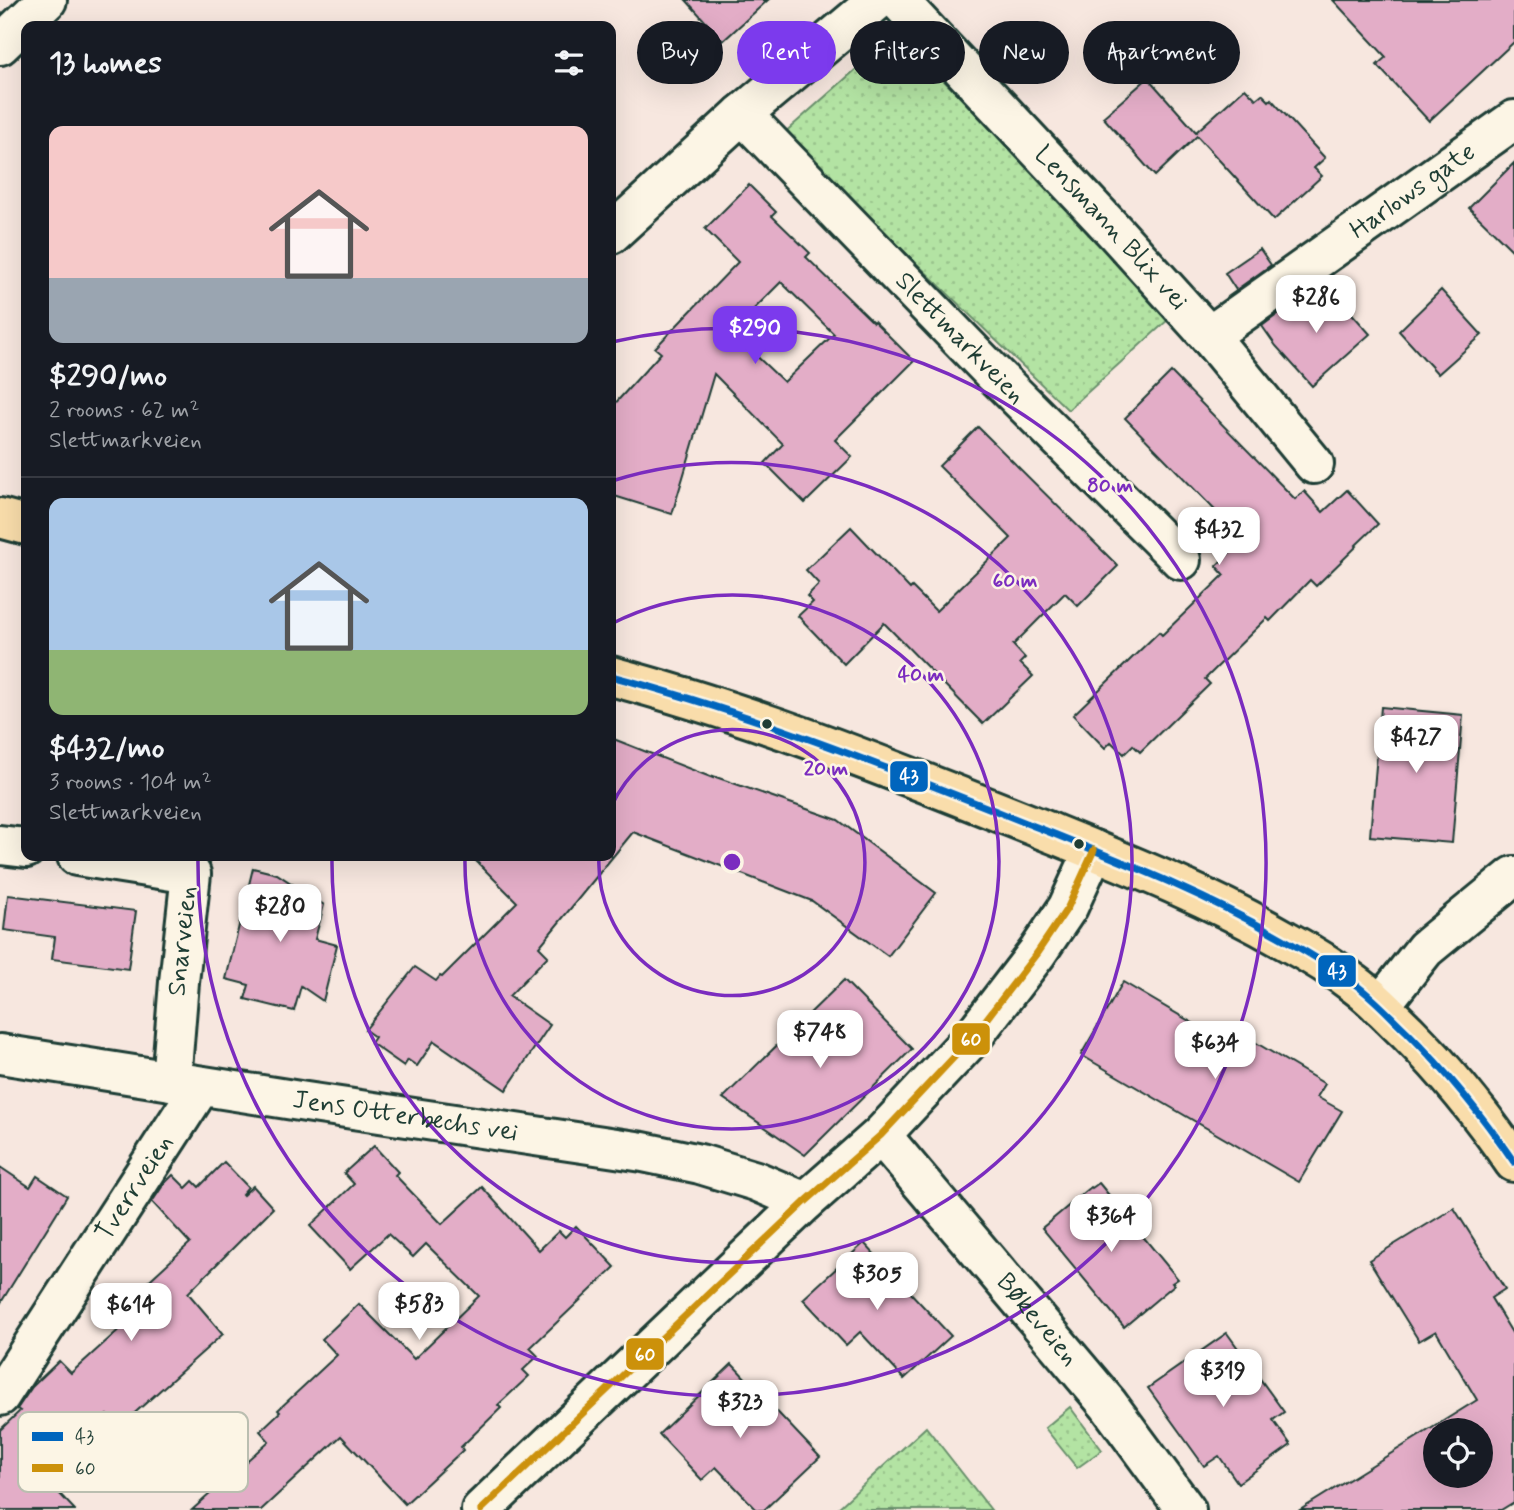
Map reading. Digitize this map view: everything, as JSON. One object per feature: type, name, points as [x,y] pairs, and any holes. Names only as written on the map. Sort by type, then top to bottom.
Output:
[{"type":"main road","points":[[0,518],[21,524]]},
{"type":"main road","points":[[616,677],[723,708],[852,754],[1094,850],[1225,907],[1270,931],[1319,959],[1380,1006],[1430,1055],[1466,1096],[1514,1162]]},
{"type":"street","points":[[25,21],[47,0]]},
{"type":"street","points":[[616,229],[742,114],[878,0]]},
{"type":"street","name":"Lensmann Blix vei","points":[[898,0],[1209,336],[1314,464]]},
{"type":"street","points":[[0,45],[21,25]]},
{"type":"street","name":"Slettmarkveien","points":[[742,114],[990,371],[1181,560]]},
{"type":"street","name":"Harlows gate","points":[[1209,336],[1514,120]]},
{"type":"street","points":[[0,845],[21,847]]},
{"type":"street","points":[[481,1510],[805,1202],[881,1135],[971,1039],[1037,953],[1068,907],[1094,850]]},
{"type":"street","name":"Snarveien","points":[[109,861],[191,874],[179,982],[186,1084]]},
{"type":"street","points":[[1380,1006],[1425,949],[1514,876]]},
{"type":"street","name":"Jens Otterbechs vei","points":[[0,1054],[642,1152],[745,1177],[805,1202]]},
{"type":"street","name":"Tverrveien","points":[[0,1396],[186,1084]]},
{"type":"street","name":"Bøkeveien","points":[[881,1135],[1108,1404],[1186,1510]]},
{"type":"green space","points":[[850,75],[850,84],[947,84],[1047,186],[1169,319],[1068,410],[783,134]]},
{"type":"green space","points":[[1070,1407],[1102,1450],[1077,1468],[1045,1428]]},
{"type":"green space","points":[[926,1427],[991,1510],[836,1510]]},
{"type":"building","points":[[686,0],[768,0],[745,21],[737,21],[737,28],[723,41],[723,21],[705,21]]},
{"type":"building","points":[[1333,0],[1514,0],[1514,42],[1429,121],[1377,65],[1386,57]]},
{"type":"building","points":[[1141,84],[1153,84],[1196,132],[1245,88],[1256,99],[1262,94],[1269,101],[1271,99],[1325,158],[1314,168],[1322,176],[1274,220],[1197,136],[1155,176],[1103,117]]},
{"type":"building","points":[[1514,163],[1514,252],[1469,208]]},
{"type":"building","points":[[749,185],[776,212],[772,216],[810,253],[806,257],[914,361],[835,440],[852,457],[805,503],[765,463],[783,444],[714,374],[672,514],[616,497],[616,402],[661,353],[655,348],[738,262],[705,229]],"holes":[[[781,282],[834,334],[784,382],[731,332]]]},
{"type":"building","points":[[1260,249],[1271,265],[1236,290],[1225,273]]},
{"type":"building","points":[[1330,289],[1370,334],[1312,386],[1262,326],[1297,300],[1301,306],[1310,298],[1314,303]]},
{"type":"building","points":[[1441,290],[1482,335],[1438,374],[1399,331]]},
{"type":"building","points":[[1171,372],[1295,499],[1304,491],[1323,512],[1347,490],[1378,524],[1316,586],[1310,580],[1270,621],[1267,618],[1205,679],[1210,684],[1140,752],[1133,745],[1124,754],[1111,742],[1105,748],[1073,715],[1159,632],[1162,635],[1224,575],[1216,566],[1243,539],[1125,418]]},
{"type":"building","points":[[978,427],[1118,566],[1078,606],[1065,593],[1013,645],[1025,658],[1020,663],[1033,676],[983,724],[884,623],[844,664],[798,616],[813,602],[807,596],[819,584],[806,570],[851,527],[910,589],[912,587],[936,611],[1011,538],[939,466]]},
{"type":"building","points":[[1381,707],[1463,715],[1452,843],[1370,836]]},
{"type":"building","points":[[616,740],[713,778],[838,820],[936,893],[888,956],[812,901],[633,832],[616,853]]},
{"type":"building","points":[[476,861],[609,861],[539,947],[548,956],[509,996],[550,1025],[506,1090],[434,1041],[417,1066],[408,1060],[404,1066],[371,1043],[375,1037],[365,1030],[415,967],[436,981],[517,902]]},
{"type":"building","points":[[253,868],[277,874],[324,905],[315,939],[337,945],[323,1001],[301,986],[294,1011],[245,999],[249,985],[226,979]]},
{"type":"building","points":[[8,895],[136,911],[128,969],[52,959],[55,937],[4,930]]},
{"type":"building","points":[[844,980],[912,1049],[805,1155],[723,1098]]},
{"type":"building","points":[[1123,982],[1230,1045],[1238,1032],[1325,1084],[1317,1097],[1342,1111],[1299,1182],[1081,1055]]},
{"type":"building","points":[[374,1146],[398,1172],[395,1175],[442,1224],[482,1187],[539,1250],[559,1231],[565,1237],[576,1226],[615,1267],[530,1348],[538,1356],[523,1370],[529,1376],[498,1405],[501,1408],[461,1447],[463,1450],[405,1504],[341,1436],[261,1510],[192,1510],[212,1492],[248,1492],[248,1460],[269,1441],[260,1431],[280,1412],[278,1410],[337,1355],[322,1339],[359,1304],[414,1359],[479,1296],[426,1244],[413,1257],[388,1234],[350,1269],[310,1226],[354,1184],[344,1173]]},
{"type":"building","points":[[224,1162],[248,1187],[243,1195],[253,1186],[273,1208],[188,1293],[223,1334],[136,1412],[19,1412],[17,1409],[32,1387],[59,1361],[71,1373],[123,1326],[114,1316],[190,1243],[152,1202],[164,1184],[173,1175],[186,1188],[193,1181],[199,1187]]},
{"type":"building","points":[[0,1167],[30,1187],[37,1176],[67,1196],[0,1304]]},
{"type":"building","points":[[1099,1183],[1178,1279],[1124,1327],[1042,1228]]},
{"type":"building","points":[[1454,1208],[1505,1289],[1491,1298],[1514,1336],[1514,1502],[1501,1510],[1300,1510],[1423,1434],[1423,1488],[1493,1488],[1493,1418],[1448,1418],[1477,1400],[1436,1331],[1419,1341],[1369,1260]]},
{"type":"building","points":[[864,1243],[951,1336],[904,1379],[860,1332],[846,1345],[803,1299]]},
{"type":"building","points":[[1227,1333],[1284,1412],[1273,1420],[1291,1445],[1238,1483],[1219,1456],[1204,1466],[1148,1388]]},
{"type":"building","points":[[732,1364],[820,1457],[764,1510],[757,1510],[716,1467],[702,1480],[659,1434]]},
{"type":"building","points":[[18,1413],[18,1492],[58,1492],[75,1510],[0,1510],[0,1430]]},
{"type":"transit line","name":"43","points":[[616,677],[774,726],[880,766],[1133,867],[1255,924],[1330,967],[1376,1002],[1450,1078],[1514,1162]]},
{"type":"transit line","name":"60","points":[[481,1510],[805,1202],[881,1135],[971,1039],[1037,953],[1068,907],[1094,850]]}]
